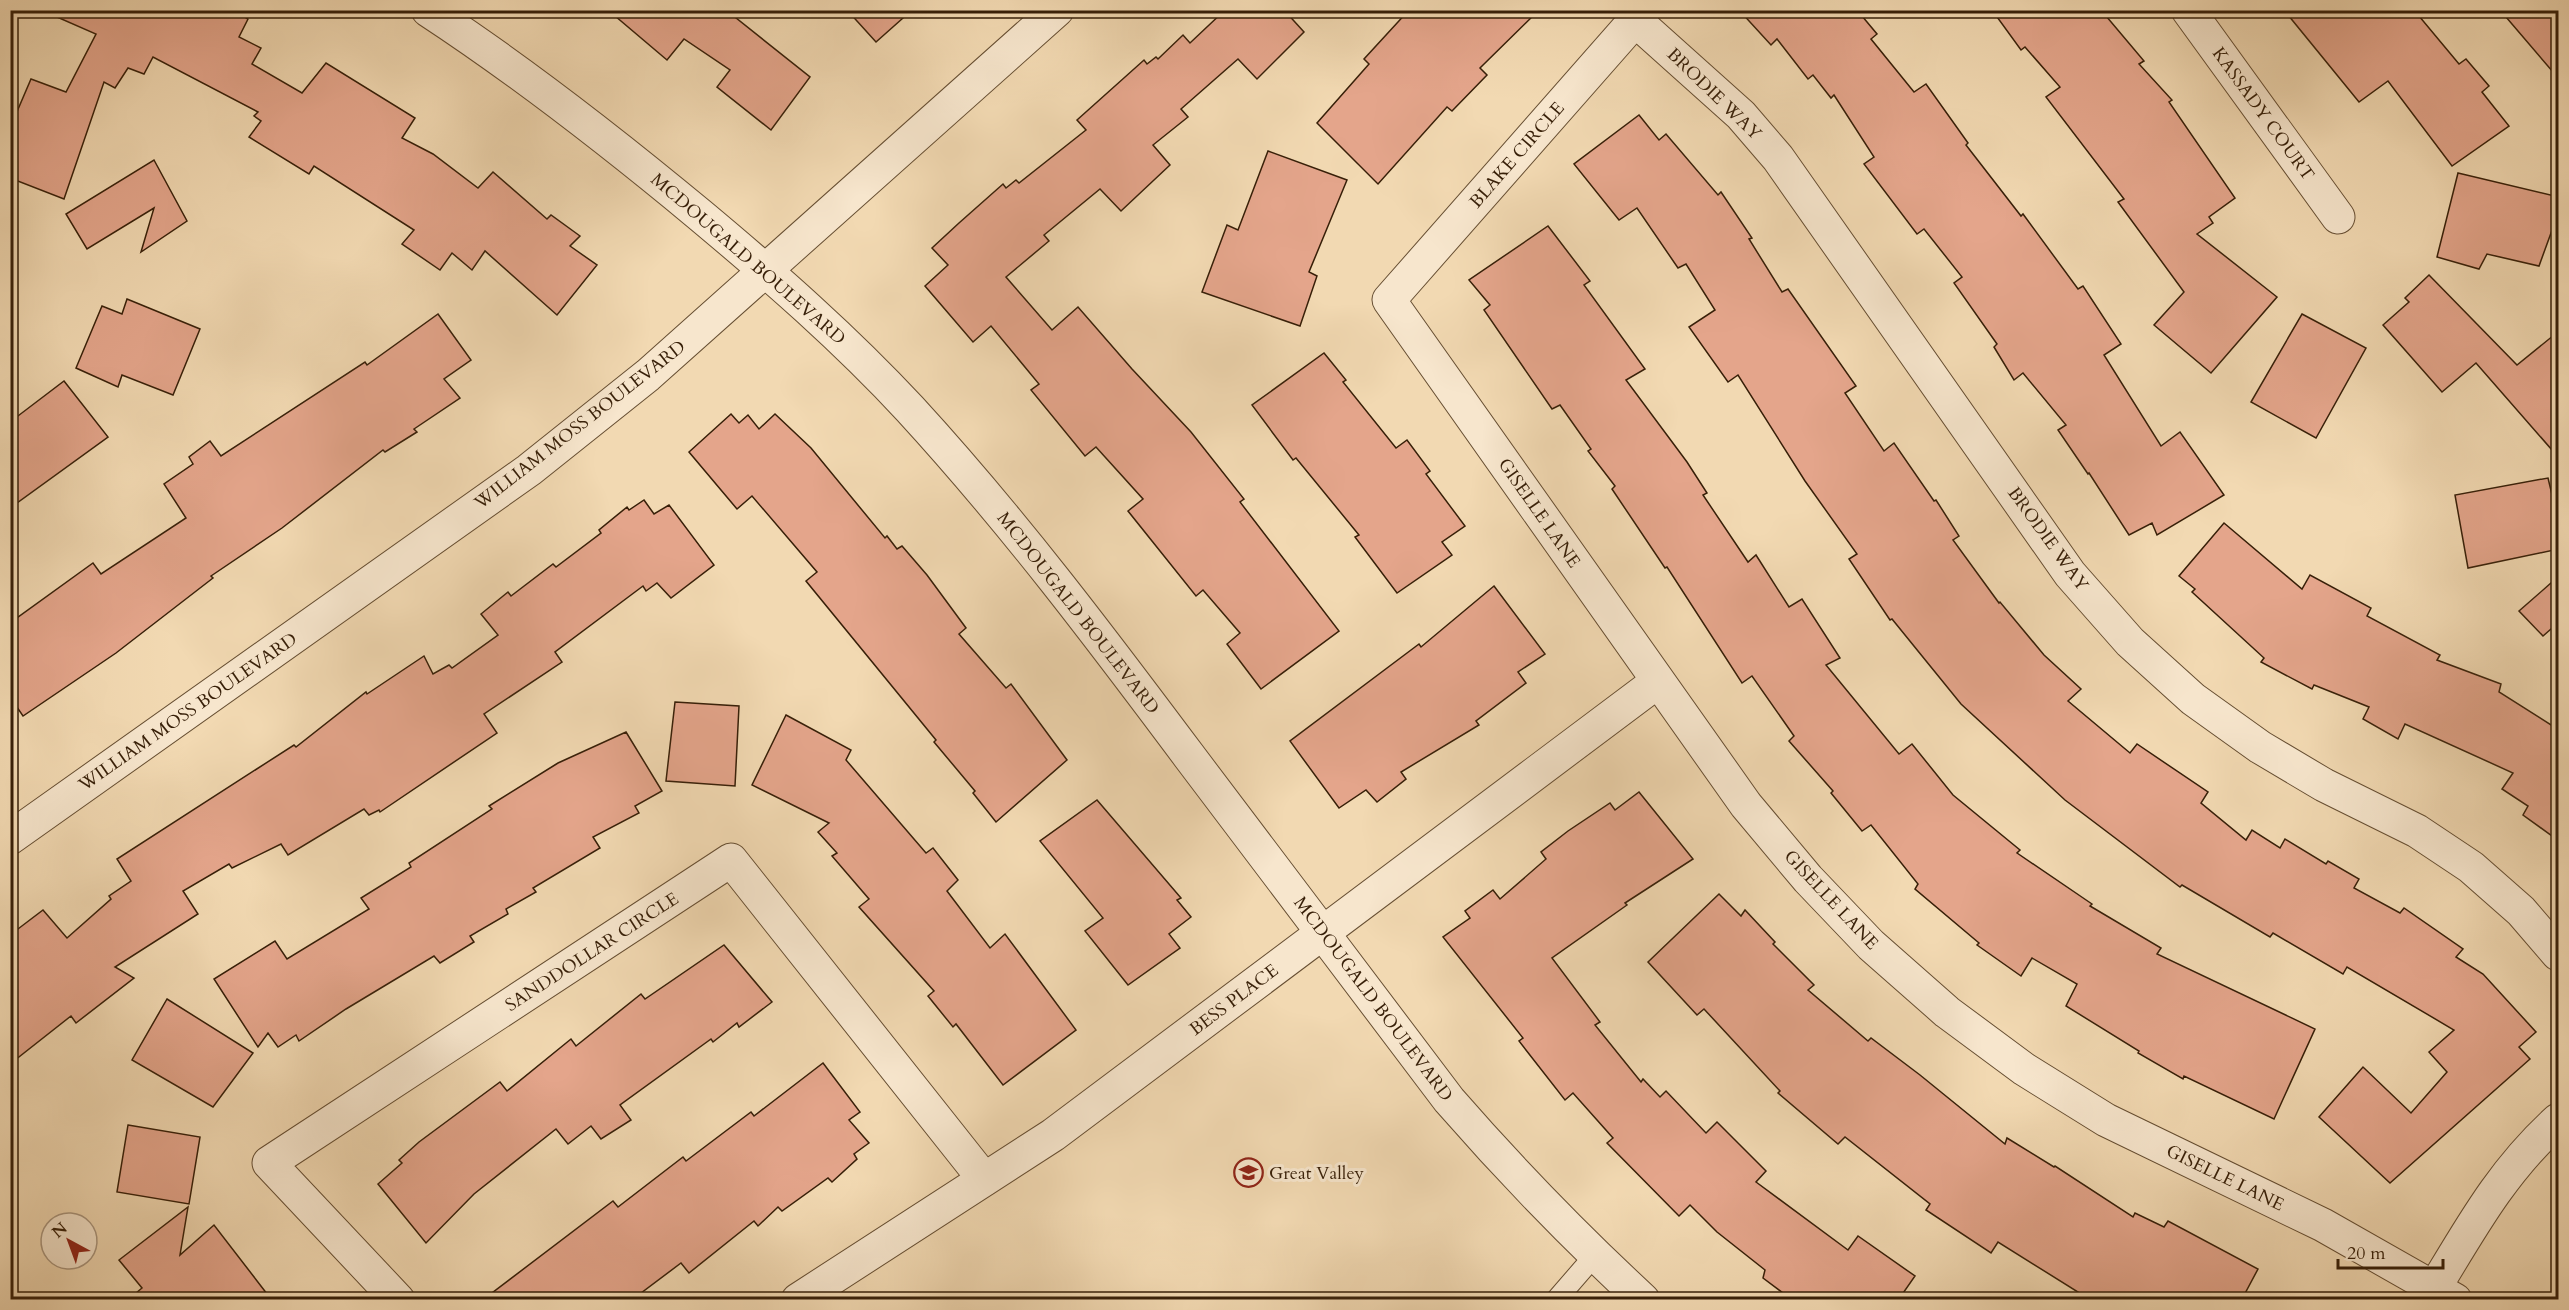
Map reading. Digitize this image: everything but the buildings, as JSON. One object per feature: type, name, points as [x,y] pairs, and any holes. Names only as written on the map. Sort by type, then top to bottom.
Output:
[{"type":"street","name":"MCDOUGALD BOULEVARD","points":[[428,10],[488,50],[604,135],[765,269],[838,336],[902,401],[1012,525],[1088,621],[1449,1100],[1511,1171],[1595,1255],[1643,1299]]},
{"type":"street","name":"WILLIAM MOSS BOULEVARD","points":[[10,838],[529,470],[648,375],[1057,10]]},
{"type":"street","name":"KASSADY COURT","points":[[2188,10],[2338,217]]},
{"type":"street","name":"BLAKE CIRCLE","points":[[1389,300],[1640,15]]},
{"type":"street","name":"BRODIE WAY","points":[[1640,15],[1741,115],[1778,158],[2070,574],[2130,642],[2193,699],[2260,747],[2324,785],[2417,831],[2471,867],[2521,912],[2559,954]]},
{"type":"street","name":"GISELLE LANE","points":[[1389,300],[1746,805],[1808,879],[1871,945],[1947,1012],[2024,1069],[2106,1120],[2324,1225],[2445,1293]]},
{"type":"street","name":"BESS PLACE","points":[[798,1299],[1053,1135],[1657,682]]},
{"type":"street","name":"SANDDOLLAR CIRCLE","points":[[398,1299],[269,1163],[731,860],[984,1179]]},
{"type":"street","points":[[2445,1293],[2496,1187],[2534,1142],[2559,1120]]},
{"type":"lane","points":[[1556,1299],[1595,1255]]},
{"type":"place","name":"Great Valley","points":[[1248,1173]]}]
